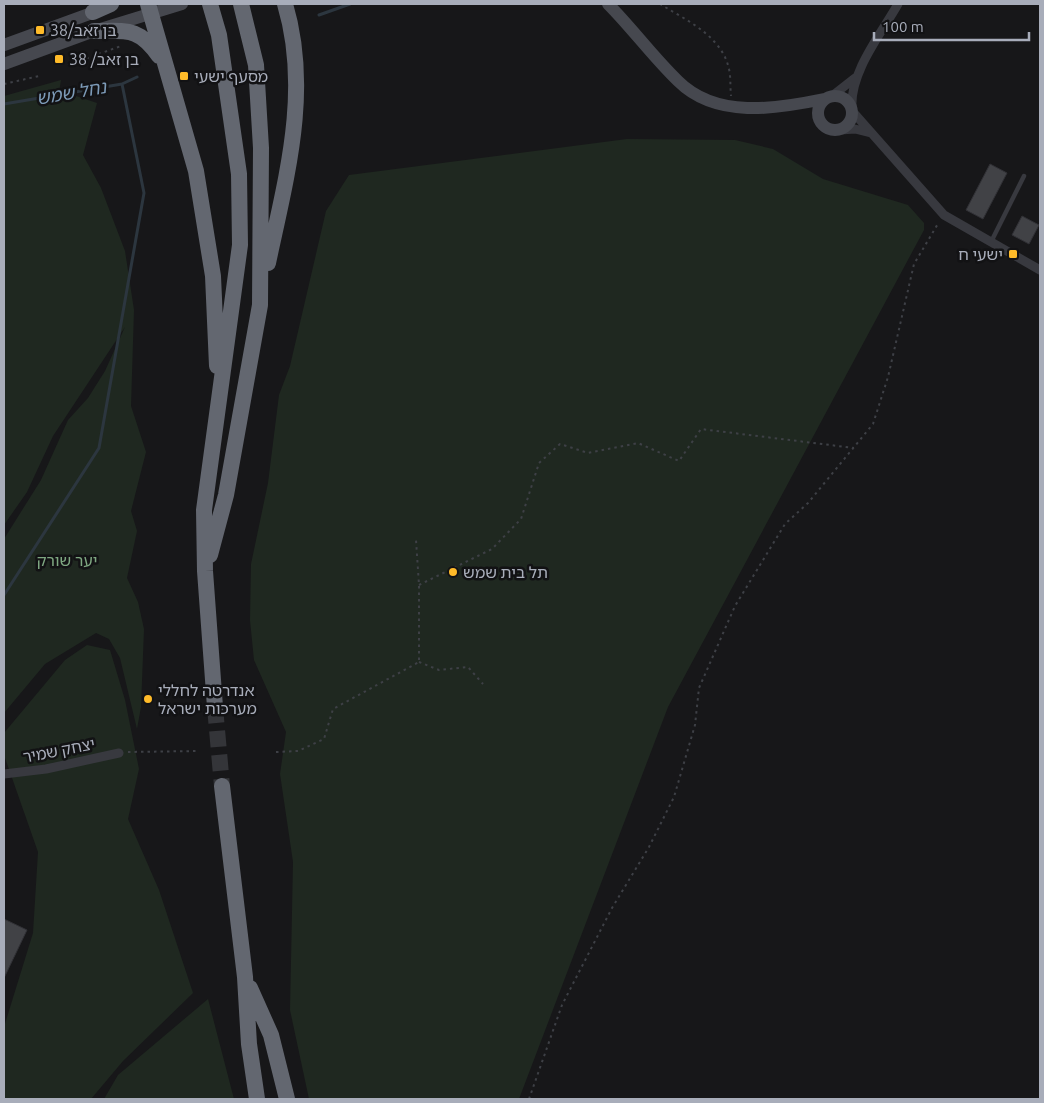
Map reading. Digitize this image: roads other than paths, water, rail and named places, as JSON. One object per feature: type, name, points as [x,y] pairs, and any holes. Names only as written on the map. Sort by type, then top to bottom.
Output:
[{"type":"highway","points":[[93,12],[112,4]]},
{"type":"highway","points":[[210,4],[219,35],[239,174],[240,246],[204,510],[205,571],[215,707]]},
{"type":"highway","points":[[241,4],[248,25],[256,65],[261,148],[260,305]]},
{"type":"highway","points":[[205,571],[226,495],[260,305],[293,145],[298,80],[287,5]]},
{"type":"highway","points":[[149,9],[196,171],[213,276],[219,409]]},
{"type":"highway","points":[[94,31],[123,31],[141,35],[151,43],[167,68]]},
{"type":"highway","points":[[222,786],[245,978],[249,1044],[257,1099]]},
{"type":"highway","points":[[245,978],[270,1036],[287,1099]]},
{"type":"main road","points":[[4,45],[116,4]]},
{"type":"main road","points":[[4,64],[149,9],[182,4]]},
{"type":"main road","points":[[608,4],[687,88],[716,104],[733,107],[793,106],[828,98],[845,98],[852,110],[850,123],[840,130],[829,129],[807,111],[793,106]]},
{"type":"main road","points":[[820,121],[818,110],[828,98]]},
{"type":"street","points":[[898,4],[855,78],[851,95],[852,110],[944,215],[1040,270]]},
{"type":"street","points":[[828,98],[855,78]]},
{"type":"street","points":[[840,130],[855,129],[872,133]]},
{"type":"street","name":"יצחק שמיר","points":[[4,774],[46,769],[119,753]]},
{"type":"lane","points":[[990,242],[1024,176]]},
{"type":"waterway","name":"נחל שמש","points":[[319,15],[350,4]]},
{"type":"waterway","name":"נחל שמש","points":[[4,104],[122,84],[137,77]]},
{"type":"waterway","points":[[4,595],[99,448],[144,193],[122,84]]},
{"type":"tunnel","points":[[215,707],[222,786]]},
{"type":"place","name":"בן זאב/38","points":[[40,30]]},
{"type":"place","name":"בן זאב/ 38","points":[[59,59]]},
{"type":"place","name":"מסעף ישעי","points":[[184,76]]},
{"type":"place","name":"ישעי ח","points":[[1013,254]]},
{"type":"place","name":"תל בית שמש","points":[[453,572]]},
{"type":"place","name":"אנדרטה לחללי מערכות ישראל","points":[[148,699]]},
{"type":"park label","name":"יער שורק","points":[[67,560]]}]
